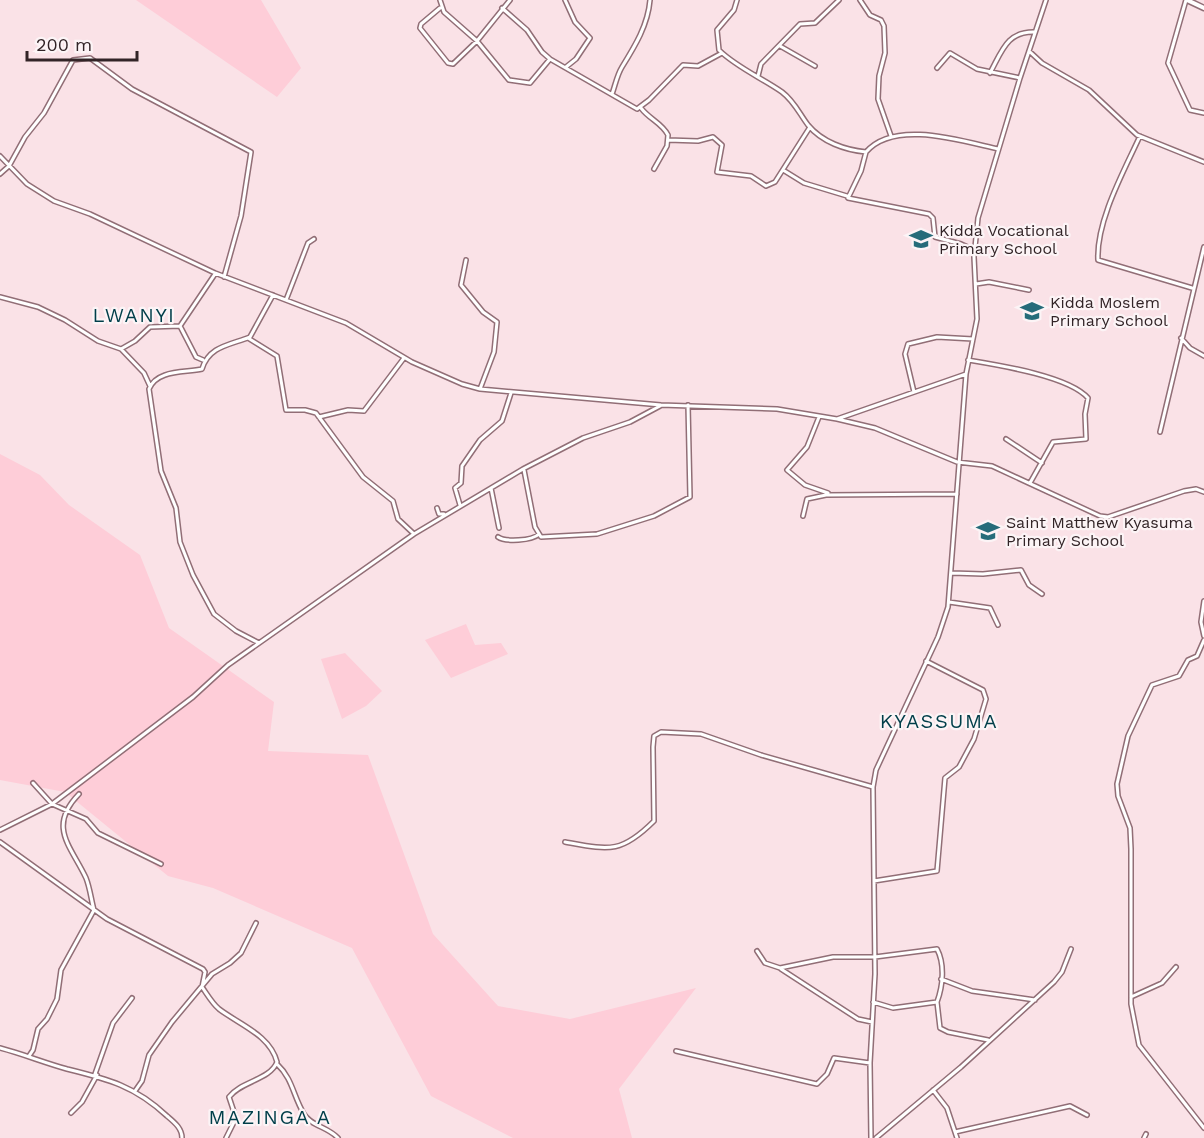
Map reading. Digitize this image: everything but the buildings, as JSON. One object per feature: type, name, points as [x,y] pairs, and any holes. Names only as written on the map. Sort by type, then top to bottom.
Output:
[{"type":"street","points":[[440,0],[440,8],[477,41],[508,80],[515,83],[530,83],[550,59]]},
{"type":"street","points":[[440,8],[421,24],[420,28],[448,63],[456,61],[477,41],[510,0]]},
{"type":"street","points":[[565,0],[575,22],[590,38],[576,59],[566,67]]},
{"type":"street","points":[[611,95],[621,69],[631,57],[645,26],[650,0]]},
{"type":"street","points":[[737,0],[734,10],[717,30],[722,53],[784,94],[800,110],[810,127],[843,149],[866,152]]},
{"type":"street","points":[[758,77],[761,64],[800,24],[815,23],[839,0]]},
{"type":"street","points":[[860,0],[870,15],[881,20],[884,26],[885,53],[879,76],[878,99],[891,136]]},
{"type":"street","points":[[871,1138],[870,1063],[875,957],[873,787],[876,770],[938,637],[949,602],[957,494],[957,462],[966,374],[977,319],[974,250],[978,218],[1046,0]]},
{"type":"street","points":[[1204,8],[1186,0],[1168,63],[1190,110],[1204,113]]},
{"type":"street","points":[[502,8],[527,30],[542,52],[550,59],[637,109],[641,108],[684,65],[698,66],[722,53]]},
{"type":"street","points":[[990,74],[1005,44],[1016,34],[1035,32]]},
{"type":"street","points":[[780,46],[815,66]]},
{"type":"street","points":[[1029,51],[1042,63],[1089,90],[1140,136],[1204,162]]},
{"type":"street","points":[[937,68],[950,53],[971,67],[990,74],[1020,78]]},
{"type":"street","points":[[0,174],[9,166],[25,137],[44,113],[73,60],[84,57],[96,61],[132,89],[251,152],[241,216],[224,277]]},
{"type":"street","points":[[641,108],[649,119],[665,130],[668,140],[654,169]]},
{"type":"street","points":[[668,140],[698,141],[713,137],[723,145],[717,172],[751,176],[764,186],[775,182],[810,127]]},
{"type":"street","points":[[848,196],[861,171],[866,152],[871,146],[891,136],[935,136],[998,149]]},
{"type":"street","points":[[1140,136],[1113,195],[1098,246],[1098,260],[1192,288]]},
{"type":"street","points":[[0,156],[27,184],[54,201],[90,214],[224,277],[346,323],[404,358],[462,384],[511,393],[661,405],[777,409],[837,419],[875,428],[957,462],[992,466],[1093,514],[1108,517],[1184,490],[1196,489],[1204,492]]},
{"type":"street","points":[[783,170],[804,183],[848,196],[928,214],[933,218],[935,237],[962,244],[974,250]]},
{"type":"street","points":[[286,300],[304,250],[314,239]]},
{"type":"street","points":[[1160,432],[1192,288],[1204,247]]},
{"type":"street","points":[[466,260],[461,285],[483,312],[496,322],[494,352],[480,389]]},
{"type":"street","points":[[180,326],[215,273]]},
{"type":"street","points":[[976,284],[989,282],[1029,290]]},
{"type":"street","points":[[150,386],[175,371],[199,370],[204,360],[223,345],[248,338],[273,295]]},
{"type":"street","points":[[0,297],[38,307],[65,320],[98,341],[121,349],[144,373],[150,386],[161,471],[177,508],[180,542],[193,575],[214,614],[236,632],[260,643]]},
{"type":"street","points":[[121,349],[135,341],[150,327],[180,326]]},
{"type":"street","points":[[180,326],[196,357],[204,360]]},
{"type":"street","points":[[914,392],[905,354],[906,346],[937,337],[973,339]]},
{"type":"street","points":[[248,338],[277,356],[286,410],[305,410],[319,417],[363,477],[393,501],[398,519],[414,534]]},
{"type":"street","points":[[1181,338],[1190,348],[1204,356]]},
{"type":"street","points":[[319,417],[348,410],[364,411],[404,358]]},
{"type":"street","points":[[968,360],[1006,366],[1043,376],[1070,386],[1087,396],[1086,439],[1053,442],[1030,483]]},
{"type":"street","points":[[837,419],[966,374]]},
{"type":"street","points":[[460,506],[455,488],[461,483],[462,466],[480,440],[502,421],[511,393]]},
{"type":"street","points":[[0,830],[52,804],[260,643],[414,534],[523,469],[583,438],[630,422],[661,405]]},
{"type":"street","points":[[523,469],[535,527],[543,538],[586,537],[654,516],[688,500],[688,405]]},
{"type":"street","points":[[819,417],[807,447],[787,470],[805,485],[832,495]]},
{"type":"street","points":[[1006,439],[1042,464]]},
{"type":"street","points":[[491,488],[499,528]]},
{"type":"street","points":[[803,516],[807,499],[832,495],[957,494]]},
{"type":"street","points":[[437,508],[439,514],[446,515]]},
{"type":"street","points":[[498,537],[503,540],[537,538],[539,532]]},
{"type":"street","points":[[952,573],[983,574],[1021,570],[1029,585],[1042,594]]},
{"type":"street","points":[[1204,601],[1201,622],[1204,638],[1197,656],[1188,660],[1179,676],[1152,685],[1128,736],[1117,784],[1118,796],[1130,828],[1131,839],[1131,997],[1139,1045],[1204,1128]]},
{"type":"street","points":[[949,602],[992,609],[998,625]]},
{"type":"street","points":[[874,881],[937,871],[945,778],[959,767],[974,739],[987,699],[983,690],[926,661]]},
{"type":"street","points":[[565,842],[594,847],[621,847],[654,821],[653,747],[654,736],[661,732],[701,734],[873,787]]},
{"type":"street","points":[[33,783],[52,804],[86,819],[98,833],[161,864]]},
{"type":"street","points":[[28,1056],[33,1050],[38,1029],[48,1019],[57,999],[61,970],[94,910],[87,881],[64,840],[62,825],[79,794]]},
{"type":"street","points":[[0,842],[94,910],[203,969],[206,972],[202,987]]},
{"type":"street","points":[[135,1091],[142,1081],[149,1055],[194,993],[212,974],[241,953],[256,923]]},
{"type":"street","points":[[876,1138],[1035,1000],[1062,972],[1071,949]]},
{"type":"street","points":[[780,968],[833,957],[875,957],[937,950],[942,964],[937,1002],[940,1028],[948,1032],[989,1040]]},
{"type":"street","points":[[757,951],[765,963],[780,968],[858,1020],[872,1022]]},
{"type":"street","points":[[1131,997],[1162,983],[1176,967]]},
{"type":"street","points":[[941,979],[972,991],[1035,1000]]},
{"type":"street","points":[[202,987],[218,1008],[246,1025],[265,1042],[277,1059],[277,1064],[289,1077],[304,1115],[312,1122],[332,1131],[338,1138]]},
{"type":"street","points":[[71,1113],[87,1094],[96,1075],[113,1023],[132,999]]},
{"type":"street","points":[[873,1002],[893,1008],[937,1002]]},
{"type":"street","points":[[0,1048],[96,1075],[135,1091],[180,1129],[182,1138]]},
{"type":"street","points":[[676,1051],[817,1084],[827,1074],[834,1058],[870,1063]]},
{"type":"street","points":[[226,1138],[236,1118],[229,1101],[231,1094],[246,1082],[269,1072],[277,1064]]},
{"type":"street","points":[[933,1090],[947,1108],[957,1138]]},
{"type":"street","points":[[955,1132],[1070,1106],[1086,1115]]},
{"type":"shaded area","points":[[136,0],[261,0],[301,68],[277,97]]},
{"type":"shaded area","points":[[0,454],[40,475],[69,505],[140,555],[169,628],[274,702],[268,751],[368,755],[433,934],[498,1006],[570,1019],[696,988],[619,1089],[632,1138],[513,1138],[431,1096],[352,948],[213,888],[168,876],[65,792],[0,780]]},
{"type":"shaded area","points":[[466,624],[475,645],[501,643],[508,654],[451,678],[425,640]]},
{"type":"shaded area","points":[[345,653],[382,691],[366,706],[342,719],[321,659]]},
{"type":"place","name":"Kidda Vocational Primary School","points":[[921,239]]},
{"type":"place","name":"Kidda Moslem Primary School","points":[[1032,311]]},
{"type":"place","name":"Saint Matthew Kyasuma Primary School","points":[[988,531]]},
{"type":"district","name":"LWANYI","points":[[134,315]]},
{"type":"district","name":"KYASSUMA","points":[[939,721]]},
{"type":"district","name":"MAZINGA A","points":[[270,1117]]}]
